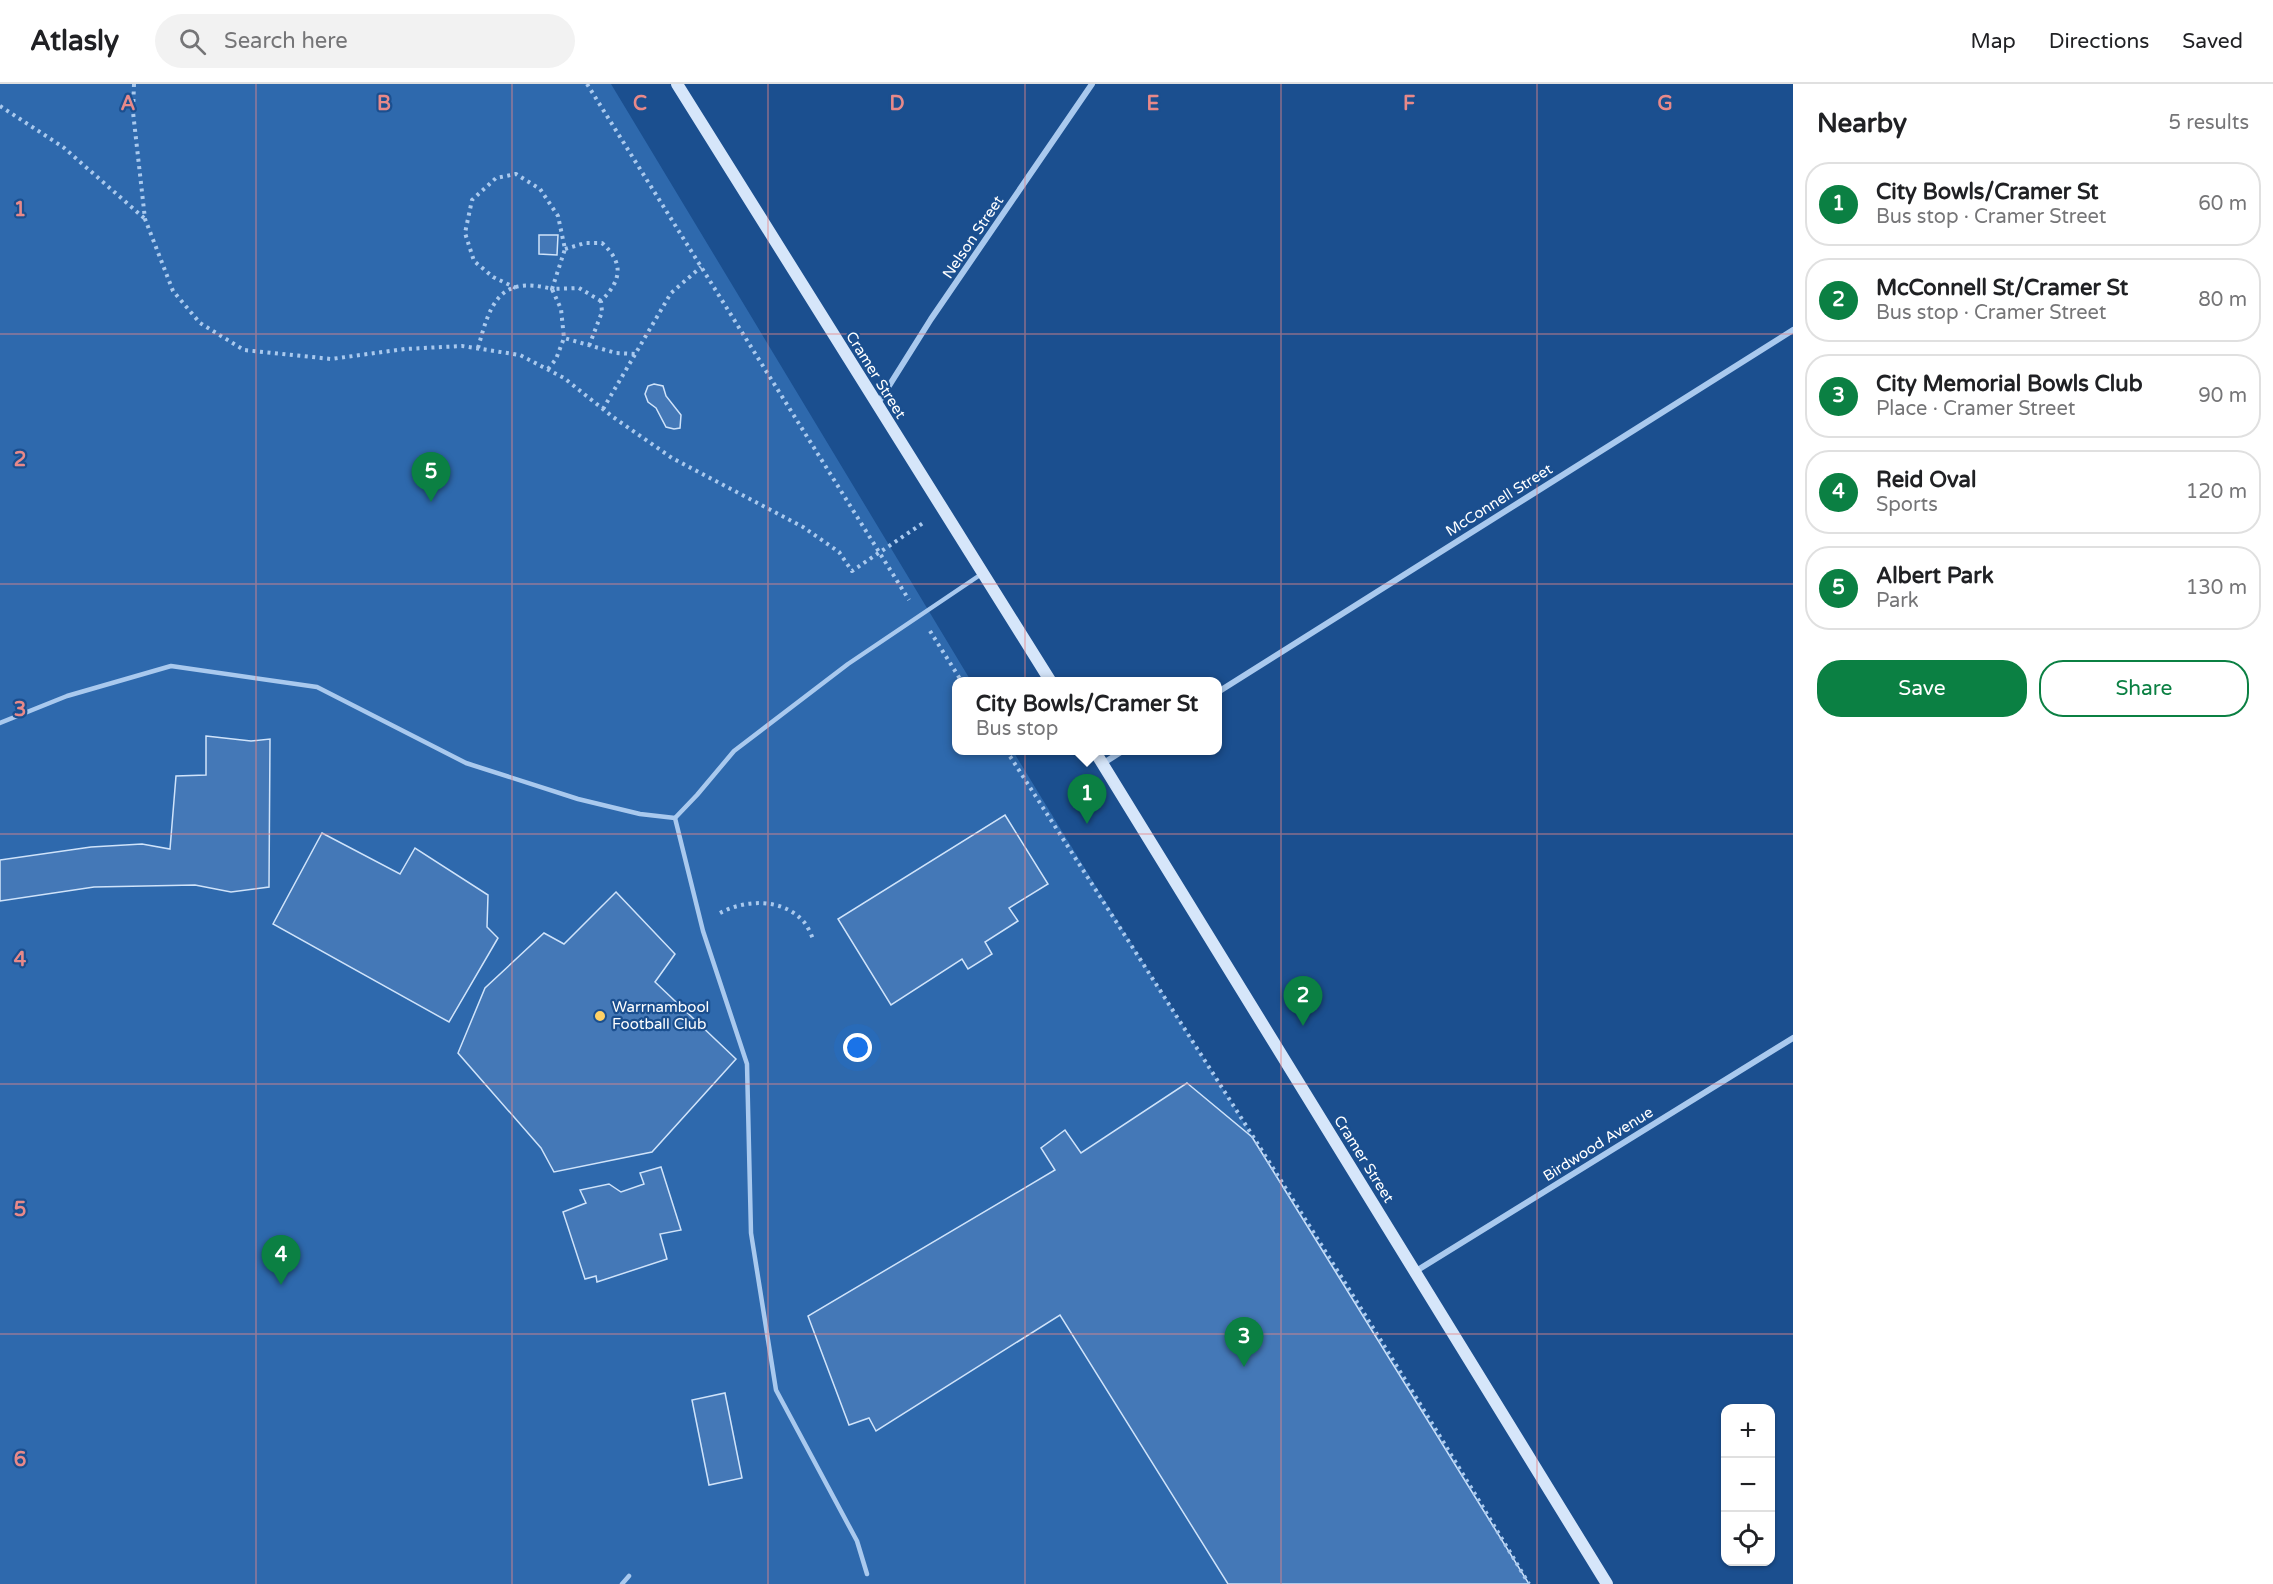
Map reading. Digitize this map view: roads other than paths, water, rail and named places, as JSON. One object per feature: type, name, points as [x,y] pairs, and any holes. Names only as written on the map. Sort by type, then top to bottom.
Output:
[{"type":"street","name":"Cramer Street","points":[[677,84],[1048,677]]},
{"type":"street","name":"Nelson Street","points":[[877,406],[931,319],[1092,84]]},
{"type":"street","name":"McConnell Street","points":[[1222,689],[1793,330]]},
{"type":"street","name":"Cramer Street","points":[[1097,755],[1607,1584]]},
{"type":"street","points":[[1102,764],[1116,755]]},
{"type":"street","name":"Birdwood Avenue","points":[[1416,1271],[1793,1038]]},
{"type":"lane","points":[[675,818],[698,795],[734,751],[848,664],[983,573]]},
{"type":"lane","points":[[0,723],[67,696],[171,666],[317,687],[466,762],[578,799],[640,814],[675,818]]},
{"type":"lane","points":[[675,818],[701,923],[747,1064],[751,1233],[776,1390],[857,1541],[867,1574]]},
{"type":"lane","points":[[622,1584],[629,1576]]},
{"type":"place","name":"Albert Park","points":[[431,502]]},
{"type":"place","name":"City Bowls/Cramer St","points":[[1087,824]]},
{"type":"place","name":"Warrnambool Football Club","points":[[600,1016]]},
{"type":"place","name":"McConnell St/Cramer St","points":[[1303,1026]]},
{"type":"place","name":"Reid Oval","points":[[281,1285]]},
{"type":"place","name":"City Memorial Bowls Club","points":[[1244,1367]]}]
